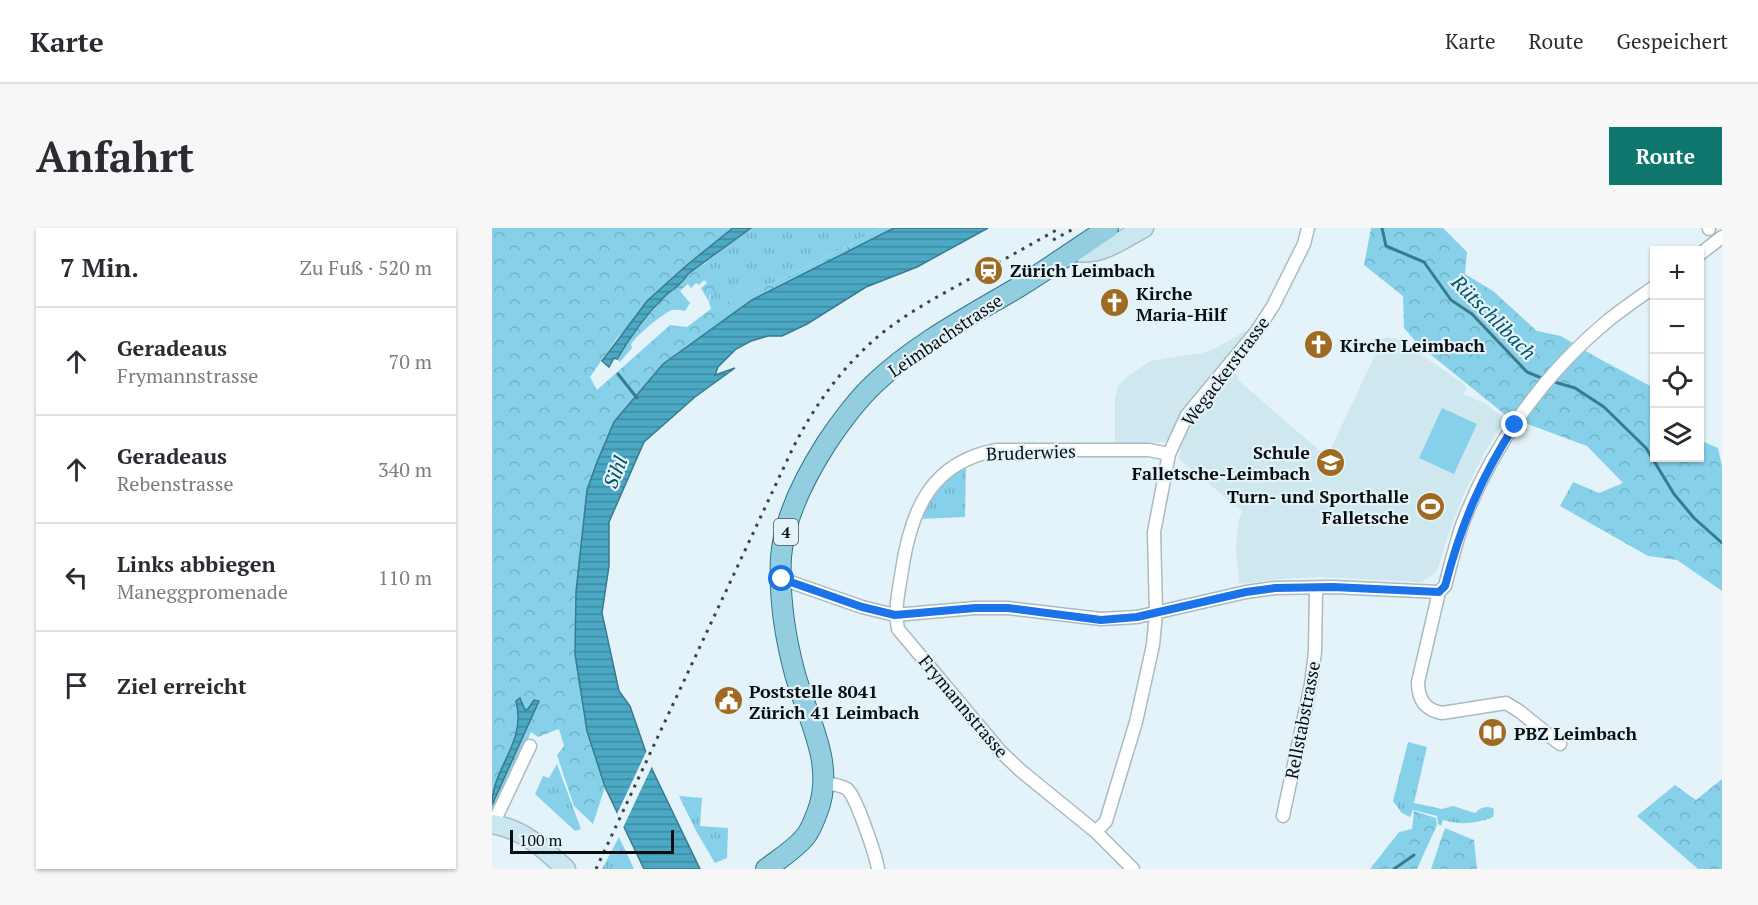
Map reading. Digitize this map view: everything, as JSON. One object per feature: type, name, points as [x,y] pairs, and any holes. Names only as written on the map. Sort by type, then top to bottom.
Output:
[{"type":"main road","name":"4","points":[[1073,252],[1108,228]]},
{"type":"main road","name":"Leimbachstrasse","points":[[766,869],[805,837],[821,802],[824,783],[823,757],[792,660],[785,623],[782,549],[791,512],[826,445],[848,413],[873,384],[932,339],[1073,252],[1084,254],[1098,252],[1144,228]]},
{"type":"main road","points":[[493,824],[525,835],[566,869]]},
{"type":"street","name":"Wegackerstrasse","points":[[1096,832],[1106,821],[1136,722],[1153,645],[1156,613],[1154,532],[1169,454],[1187,415],[1256,332],[1273,306],[1304,244],[1308,228]]},
{"type":"street","points":[[1704,252],[1721,241]]},
{"type":"street","points":[[1560,744],[1520,711],[1506,703],[1435,711],[1421,701],[1418,682],[1439,592],[1445,586],[1461,528],[1502,444],[1541,388],[1568,358],[1610,319],[1650,290]]},
{"type":"street","name":"Bruderwies","points":[[895,615],[907,536],[915,513],[929,490],[944,474],[963,460],[997,450],[1149,450],[1169,454]]},
{"type":"street","points":[[782,579],[862,607],[895,615],[975,608],[1008,608],[1101,620],[1137,617],[1246,592],[1275,588],[1439,592]]},
{"type":"street","name":"Rellstabstrasse","points":[[1283,816],[1311,684],[1315,652],[1316,588]]},
{"type":"street","name":"Frymannstrasse","points":[[895,615],[898,629],[1001,752],[1096,832],[1133,869]]},
{"type":"street","points":[[493,824],[530,746]]},
{"type":"street","points":[[824,783],[844,788],[852,794],[878,869]]},
{"type":"shaded area","points":[[1245,331],[1253,331],[1166,442],[1115,444],[1115,398],[1118,386],[1124,379],[1150,361],[1202,353],[1216,348]]},
{"type":"shaded area","name":"Schule Falletsche-Leimbach","points":[[1383,338],[1400,340],[1464,384],[1467,389],[1463,394],[1486,404],[1505,419],[1466,489],[1437,571],[1422,582],[1318,577],[1239,584],[1236,551],[1238,522],[1242,511],[1179,459],[1181,443],[1192,421],[1203,405],[1233,372],[1239,377],[1238,380],[1327,457]]},
{"type":"green space","points":[[492,228],[733,228],[688,263],[617,338],[590,377],[597,390],[670,325],[687,327],[712,308],[782,279],[879,228],[894,228],[703,336],[663,364],[614,422],[587,490],[576,592],[575,654],[587,731],[605,787],[593,824],[574,806],[557,755],[564,746],[559,729],[538,737],[531,732],[502,800],[492,812]]},
{"type":"green space","points":[[751,228],[879,228],[782,279],[711,309],[709,302],[716,278],[704,264]]},
{"type":"green space","points":[[1371,228],[1443,228],[1467,252],[1465,274],[1493,291],[1537,331],[1561,336],[1650,386],[1650,462],[1704,462],[1704,442],[1718,448],[1722,466],[1722,591],[1677,560],[1648,556],[1560,506],[1573,482],[1599,493],[1623,483],[1587,446],[1508,417],[1420,346],[1404,328],[1403,296],[1364,265]]},
{"type":"green space","points":[[704,264],[716,277],[717,290],[710,295],[709,302],[701,288],[707,283],[704,280],[691,288],[688,284],[680,291],[690,303],[685,311],[672,310],[655,321],[634,340],[631,344],[632,348],[620,362],[617,359],[629,339],[665,296],[685,280],[688,274]]},
{"type":"green space","points":[[1442,408],[1477,424],[1454,474],[1419,458]]},
{"type":"green space","points":[[966,466],[965,517],[920,519],[927,507],[925,506],[945,481]]},
{"type":"green space","points":[[1408,742],[1427,747],[1414,803],[1442,809],[1453,806],[1475,813],[1482,808],[1489,807],[1494,809],[1493,817],[1468,823],[1443,820],[1441,826],[1438,824],[1437,816],[1413,810],[1410,817],[1402,813],[1393,801]]},
{"type":"green space","points":[[1405,757],[1423,761],[1416,791],[1399,787]]},
{"type":"green space","points":[[557,764],[581,829],[575,831],[535,794],[543,776],[549,778]]},
{"type":"green space","points":[[1722,779],[1722,869],[1698,869],[1637,816],[1675,785],[1696,800]]},
{"type":"green space","points":[[679,796],[702,798],[700,826],[728,828],[727,858],[715,863]]},
{"type":"green space","points":[[1414,811],[1436,818],[1437,825],[1417,869],[1370,869],[1399,832],[1412,829]]},
{"type":"green space","points":[[1445,828],[1474,840],[1477,869],[1431,869]]},
{"type":"green space","points":[[619,837],[634,869],[602,869]]},
{"type":"water","points":[[733,228],[751,228],[688,274],[664,297],[644,319],[609,367],[602,361],[647,301]]},
{"type":"water","name":"Sihl","points":[[894,228],[988,228],[917,267],[866,287],[807,324],[782,336],[768,336],[736,349],[718,367],[715,375],[735,368],[695,397],[644,442],[609,522],[609,566],[602,613],[619,691],[630,706],[651,767],[700,869],[644,869],[605,787],[587,731],[575,654],[576,592],[587,490],[597,462],[614,422],[663,364],[752,300]]},
{"type":"water","points":[[520,698],[525,710],[534,700],[539,701],[492,805],[497,779],[517,730],[516,701]]},
{"type":"pier","points":[[648,748],[653,764],[622,830],[616,816]]},
{"type":"waterway","name":"Rütschlibach","points":[[1382,228],[1386,246],[1424,262],[1451,300],[1472,314],[1527,372],[1544,379]]},
{"type":"waterway","points":[[618,374],[637,398]]},
{"type":"waterway","name":"Rütschlibach","points":[[1551,381],[1575,388],[1604,407],[1646,448],[1674,494],[1694,518],[1722,543]]},
{"type":"waterway","points":[[1394,869],[1414,855]]},
{"type":"railway","points":[[596,869],[791,452],[827,391],[862,351],[896,323],[929,301],[1060,228]]},
{"type":"railway","points":[[1053,240],[1075,228]]},
{"type":"place","name":"Zürich Leimbach","points":[[989,270]]},
{"type":"place","name":"Kirche Maria-Hilf","points":[[1115,303]]},
{"type":"place","name":"Kirche Leimbach","points":[[1319,345]]},
{"type":"place","name":"Schule Falletsche-Leimbach","points":[[1331,462]]},
{"type":"place","name":"Turn- und Sporthalle Falletsche","points":[[1430,506]]},
{"type":"place","name":"Poststelle 8041 Zürich 41 Leimbach","points":[[728,701]]},
{"type":"place","name":"PBZ Leimbach","points":[[1493,733]]},
{"type":"route","points":[[782,579],[862,607],[895,615],[975,608],[1008,608],[1101,620],[1137,617],[1246,592],[1275,588],[1333,587],[1439,592],[1445,586],[1461,528],[1481,483],[1515,425]]}]
